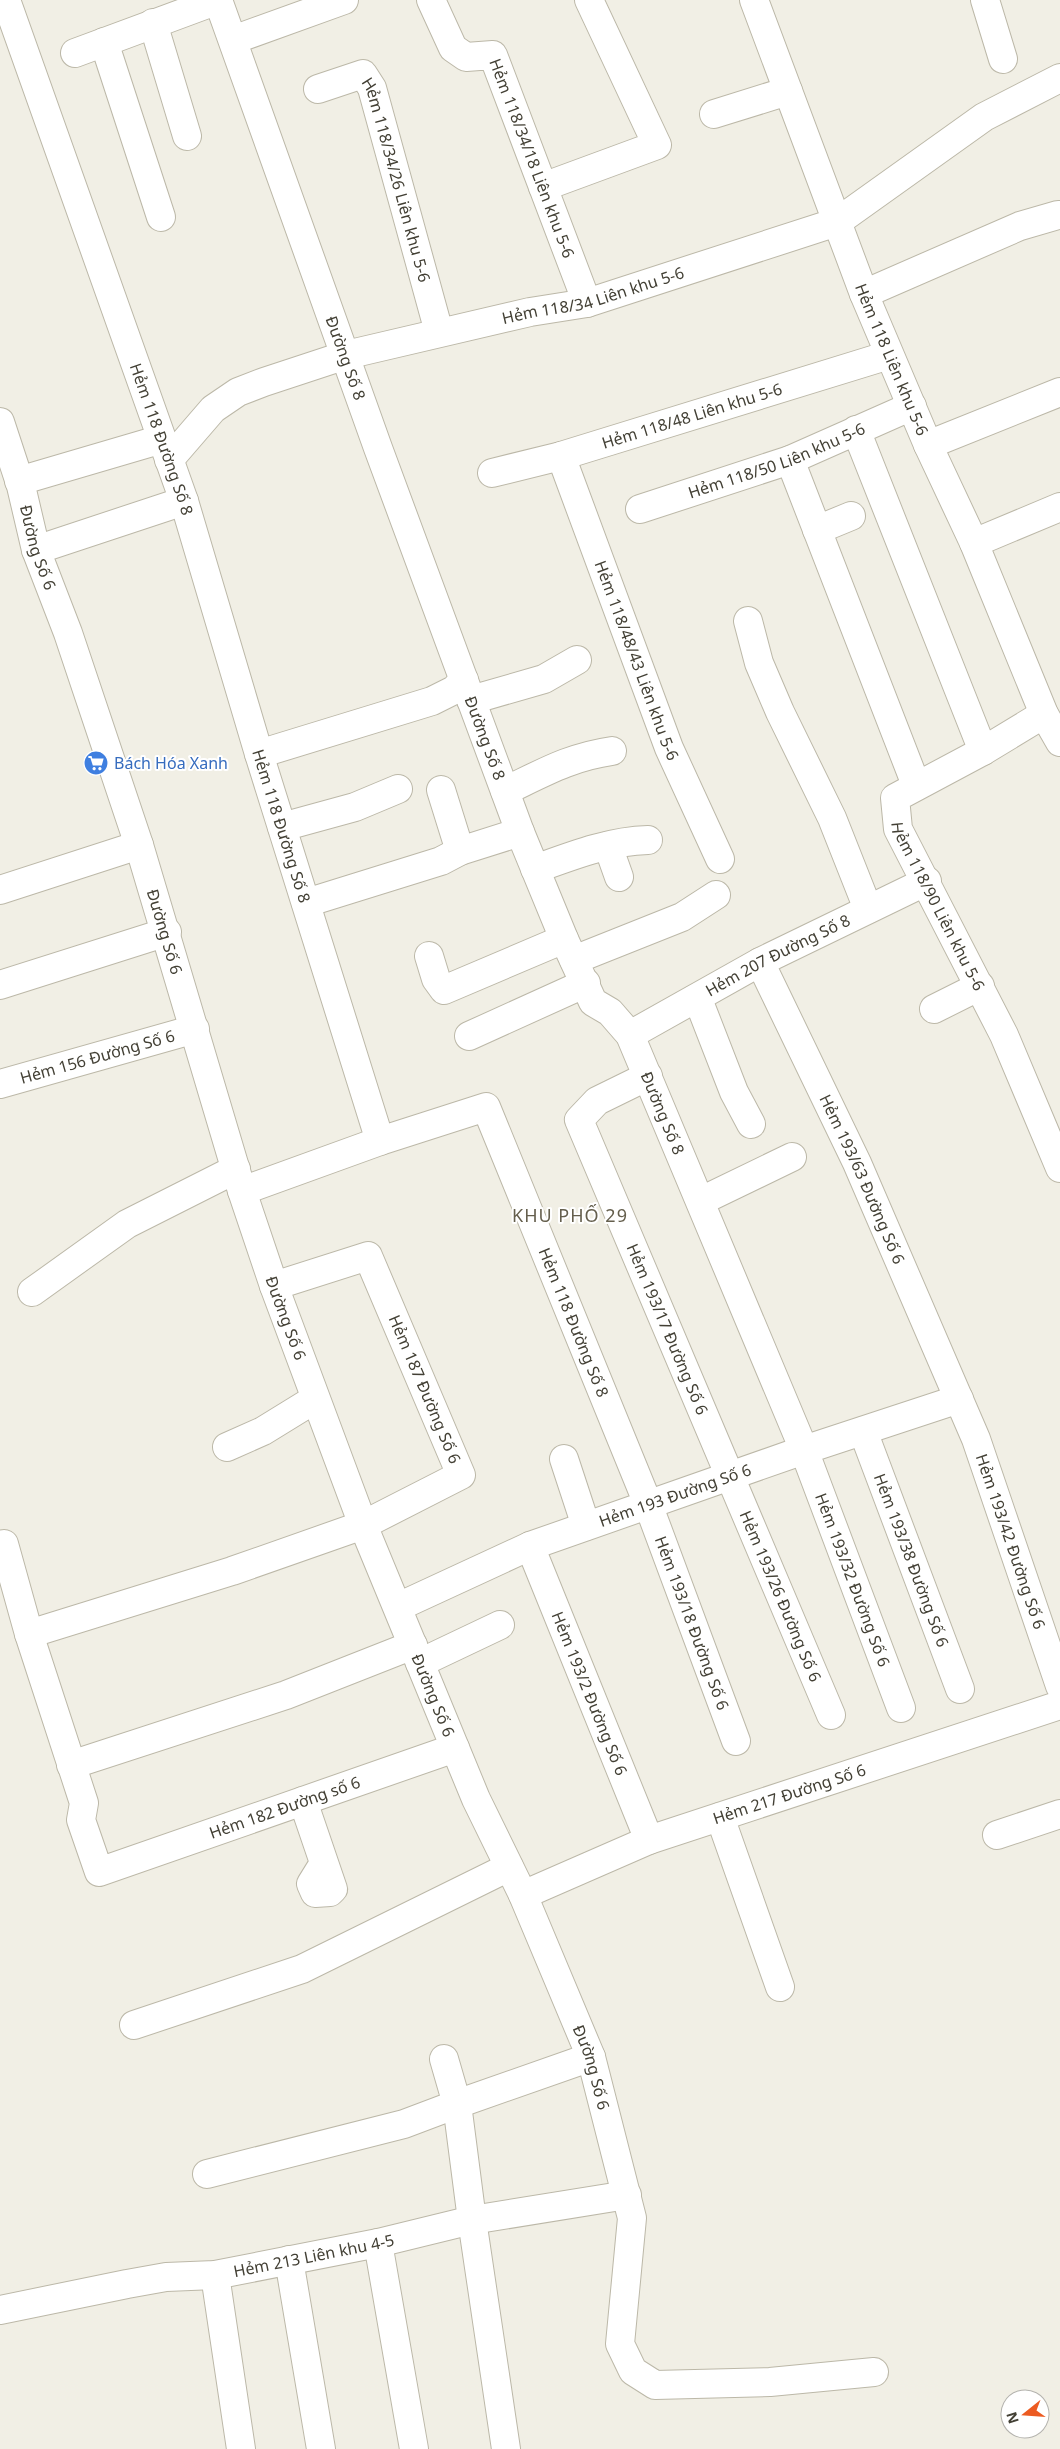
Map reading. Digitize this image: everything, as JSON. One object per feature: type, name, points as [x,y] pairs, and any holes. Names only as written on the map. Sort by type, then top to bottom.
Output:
[{"type":"street","name":"Hẻm 118 Đường Số 8","points":[[6,0],[184,501],[258,754],[380,1141],[486,1107],[648,1504]]},
{"type":"street","points":[[75,53],[218,0]]},
{"type":"street","name":"Đường Số 8","points":[[218,0],[378,448],[520,832],[593,1002],[610,1012],[630,1035],[804,1450]]},
{"type":"street","points":[[233,40],[344,0]]},
{"type":"street","name":"Hẻm 118/34/18 Liên khu 5-6","points":[[431,0],[453,48],[466,57],[494,56],[587,303]]},
{"type":"street","points":[[543,187],[657,145],[589,0]]},
{"type":"street","name":"Hẻm 118 Liên khu 5-6","points":[[754,0],[836,222],[889,355],[928,445],[974,543],[1044,714],[1060,742]]},
{"type":"street","points":[[985,0],[1003,59]]},
{"type":"street","points":[[153,23],[187,136]]},
{"type":"street","points":[[104,42],[161,217]]},
{"type":"street","name":"Hẻm 118/34/26 Liên khu 5-6","points":[[318,89],[363,74],[372,88],[439,332]]},
{"type":"street","name":"Hẻm 118/34 Liên khu 5-6","points":[[166,449],[212,409],[238,392],[346,355],[530,312],[587,303],[836,222],[984,117],[1060,78]]},
{"type":"street","points":[[714,114],[788,91]]},
{"type":"street","points":[[864,294],[1020,226],[1058,215]]},
{"type":"street","name":"Hẻm 118/48 Liên khu 5-6","points":[[492,473],[561,456],[889,355]]},
{"type":"street","points":[[928,445],[1060,392]]},
{"type":"street","name":"Hẻm 118/50 Liên khu 5-6","points":[[640,509],[790,460],[912,406]]},
{"type":"street","name":"Đường Số 6","points":[[0,422],[13,486],[68,633],[139,844],[167,932],[239,1180],[274,1286],[363,1524],[416,1654],[476,1799],[523,1895],[591,2057],[632,2218],[620,2344],[633,2372],[655,2385],[770,2382],[874,2372]]},
{"type":"street","points":[[856,430],[983,751]]},
{"type":"street","points":[[13,486],[166,449]]},
{"type":"street","name":"Hẻm 118/48/43 Liên khu 5-6","points":[[561,456],[669,748],[720,859]]},
{"type":"street","points":[[790,460],[916,785]]},
{"type":"street","points":[[36,550],[184,501]]},
{"type":"street","points":[[974,543],[1060,507]]},
{"type":"street","points":[[817,530],[851,516]]},
{"type":"street","points":[[748,621],[759,663],[780,712],[832,818],[868,909]]},
{"type":"street","points":[[258,754],[432,700],[454,690],[468,690],[544,679],[578,660]]},
{"type":"street","name":"Hẻm 118/90 Liên khu 5-6","points":[[1044,714],[983,751],[916,785],[895,798],[898,829],[927,881],[1004,1035],[1060,1168]]},
{"type":"street","points":[[505,791],[566,761],[612,750]]},
{"type":"street","points":[[282,827],[355,807],[398,789]]},
{"type":"street","points":[[441,790],[460,851]]},
{"type":"street","points":[[306,903],[441,861],[460,851],[520,832]]},
{"type":"street","points":[[535,869],[608,846],[633,840],[648,840]]},
{"type":"street","points":[[0,890],[139,844]]},
{"type":"street","points":[[608,846],[619,877]]},
{"type":"street","name":"Hẻm 207 Đường Số 8","points":[[630,1035],[760,962],[927,881]]},
{"type":"street","points":[[469,1036],[575,961],[619,940],[673,921],[716,895]]},
{"type":"street","points":[[0,985],[167,932]]},
{"type":"street","points":[[430,956],[436,979],[444,990],[575,961]]},
{"type":"street","name":"Hẻm 193/63 Đường Số 6","points":[[760,962],[857,1163],[959,1399]]},
{"type":"street","points":[[934,1010],[980,986]]},
{"type":"street","points":[[695,999],[701,1007],[734,1092],[751,1124]]},
{"type":"street","name":"Hẻm 156 Đường Số 6","points":[[0,1084],[195,1028]]},
{"type":"street","name":"Hẻm 193/17 Đường Số 6","points":[[648,1076],[597,1101],[579,1120],[729,1477]]},
{"type":"street","points":[[32,1292],[127,1224],[239,1180],[380,1141]]},
{"type":"street","points":[[701,1201],[792,1157]]},
{"type":"street","name":"Hẻm 187 Đường Số 6","points":[[274,1286],[368,1256],[462,1475],[363,1524]]},
{"type":"street","points":[[227,1447],[263,1431],[315,1399]]},
{"type":"street","name":"Hẻm 193 Đường Số 6","points":[[398,1607],[530,1546],[804,1450],[959,1399]]},
{"type":"street","name":"Hẻm 193/42 Đường Số 6","points":[[959,1399],[976,1439],[1060,1686]]},
{"type":"street","name":"Hẻm 193/38 Đường Số 6","points":[[863,1431],[960,1689]]},
{"type":"street","name":"Hẻm 193/32 Đường Số 6","points":[[804,1450],[901,1708]]},
{"type":"street","points":[[564,1459],[586,1526]]},
{"type":"street","name":"Hẻm 193/26 Đường Số 6","points":[[729,1477],[831,1715]]},
{"type":"street","name":"Hẻm 193/18 Đường Số 6","points":[[648,1504],[736,1741]]},
{"type":"street","points":[[30,1634],[232,1571],[363,1524]]},
{"type":"street","points":[[4,1544],[71,1765],[416,1654],[500,1625]]},
{"type":"street","name":"Hẻm 193/2 Đường Số 6","points":[[530,1546],[649,1840]]},
{"type":"street","name":"Hẻm 217 Đường Số 6","points":[[523,1895],[649,1840],[1060,1706]]},
{"type":"street","name":"Hẻm 182 Đường số 6","points":[[71,1765],[84,1803],[97,1815],[115,1867],[455,1748]]},
{"type":"street","points":[[302,1801],[324,1863]]},
{"type":"street","points":[[997,1835],[1060,1814]]},
{"type":"street","points":[[720,1817],[780,1986]]},
{"type":"street","points":[[134,2025],[302,1969],[509,1867]]},
{"type":"street","points":[[206,2174],[404,2124],[591,2057]]},
{"type":"street","points":[[444,2059],[457,2104],[506,2449]]},
{"type":"street","name":"Hẻm 213 Liên khu 4-5","points":[[0,2310],[137,2282],[215,2275],[378,2243],[472,2220],[627,2195]]},
{"type":"street","points":[[378,2243],[414,2449]]},
{"type":"street","points":[[289,2260],[321,2449]]},
{"type":"street","points":[[215,2275],[241,2449]]},
{"type":"place","name":"Bách Hóa Xanh","points":[[96,763]]},
{"type":"district","name":"KHU PHỐ 29","points":[[570,1216]]}]
